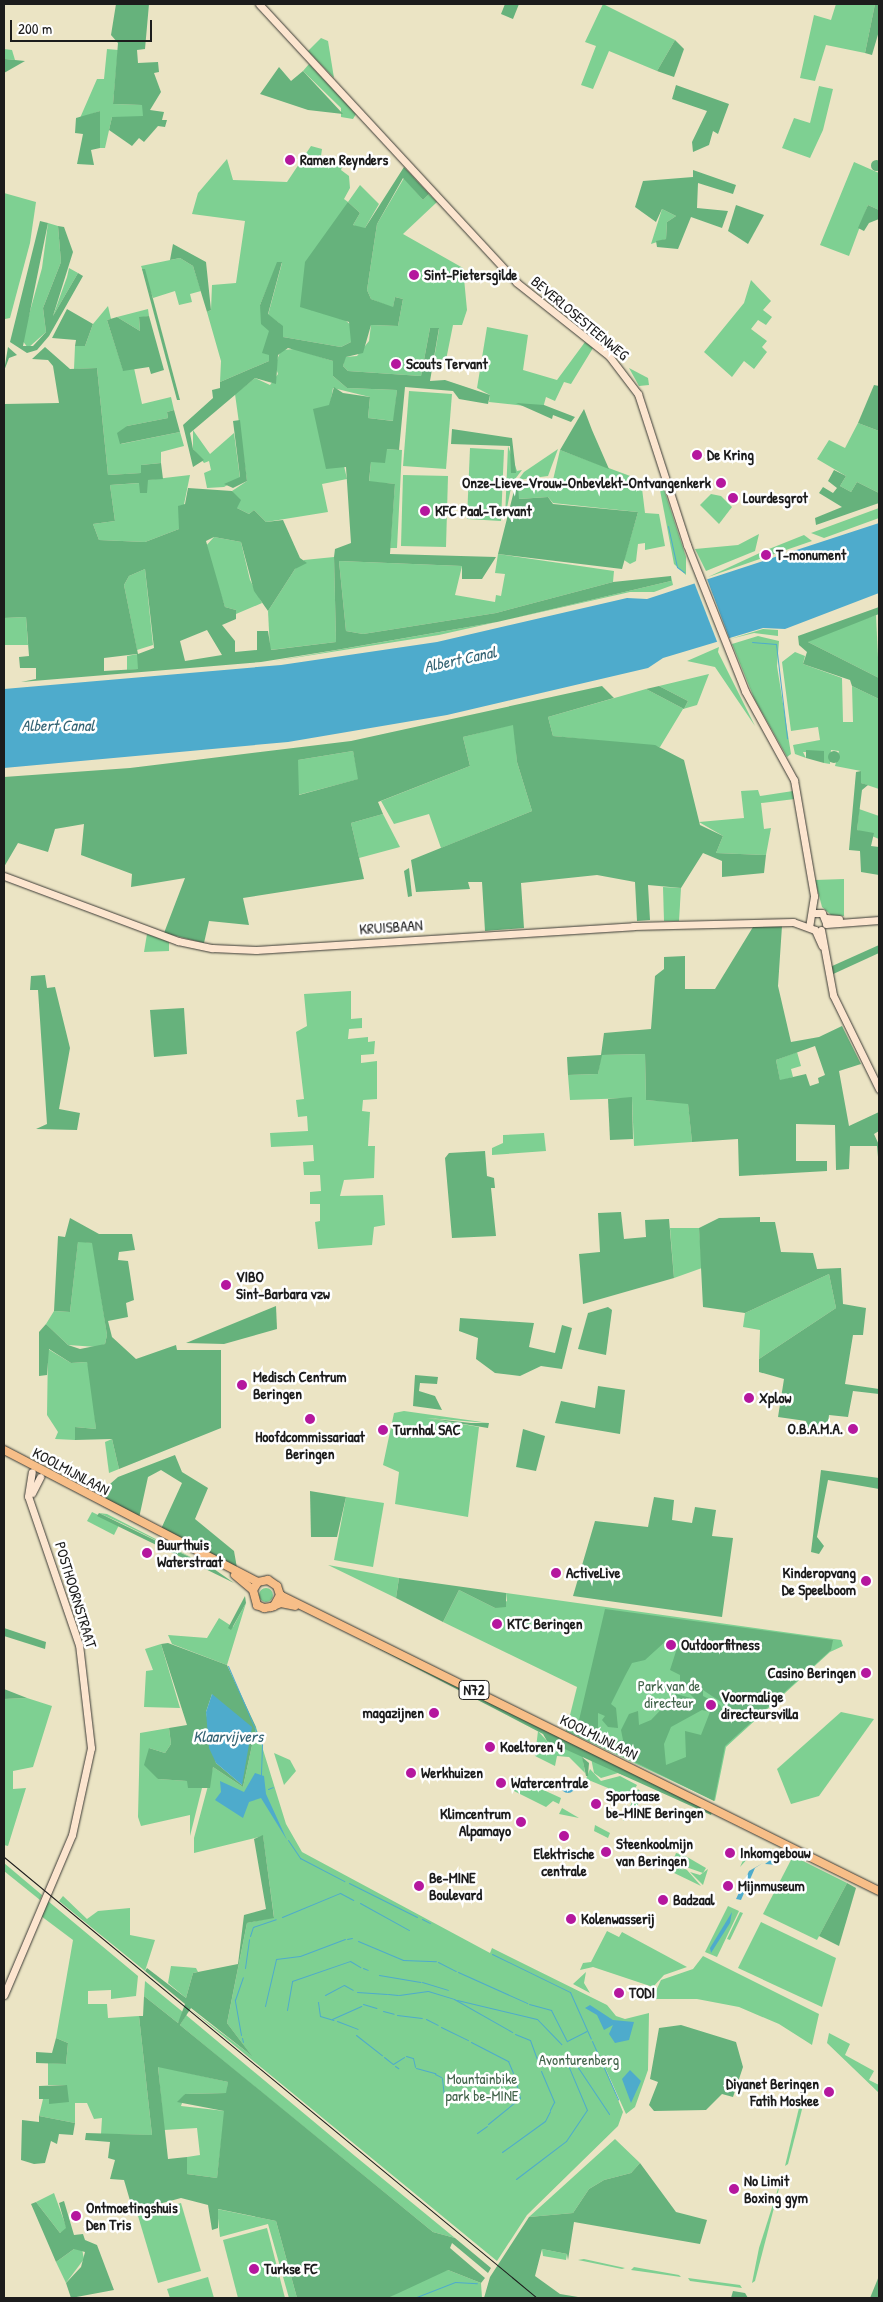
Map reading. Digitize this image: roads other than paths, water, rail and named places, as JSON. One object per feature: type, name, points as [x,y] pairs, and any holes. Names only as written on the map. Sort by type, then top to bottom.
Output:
[{"type":"main road","name":"KOOLMIJNLAAN","points":[[4,1450],[125,1517]]},
{"type":"main road","name":"KOOLMIJNLAAN","points":[[4,1455],[40,1477],[228,1568],[258,1582],[271,1581],[280,1595],[879,1892]]},
{"type":"main road","name":"KOOLMIJNLAAN","points":[[228,1568],[253,1590],[257,1605],[306,1607]]},
{"type":"main road","points":[[253,1590],[258,1582]]},
{"type":"main road","points":[[274,1606],[280,1595]]},
{"type":"street","name":"BEVERLOSESTEENWEG","points":[[259,4],[521,287],[604,352],[625,375],[645,408],[696,568],[728,651],[756,716],[794,780],[817,921],[833,995],[879,1089]]},
{"type":"street","name":"KRUISBAAN","points":[[4,876],[178,941],[231,950],[624,926],[879,920]]},
{"type":"street","name":"POSTHOORNSTRAAT","points":[[4,1995],[46,1896],[82,1801],[90,1722],[72,1620],[28,1496],[32,1472]]},
{"type":"street","name":"POSTHOORNSTRAAT","points":[[32,1506],[33,1486],[40,1477]]},
{"type":"water","name":"Albert Canal","points":[[879,523],[879,593],[785,629],[763,628],[663,658],[648,668],[447,715],[288,742],[4,768],[4,689],[281,665],[437,642],[627,598],[647,599]]},
{"type":"water","name":"Klaarvijvers","points":[[212,1694],[252,1727],[242,1785],[216,1763],[209,1748],[206,1712]]},
{"type":"water","points":[[255,1773],[264,1776],[266,1794],[287,1840],[261,1798],[249,1802],[243,1818],[215,1800],[221,1792],[220,1781],[244,1792]]},
{"type":"water","points":[[568,1779],[573,1781],[575,1786],[573,1791],[568,1793],[563,1791],[561,1786],[563,1781]]},
{"type":"water","points":[[777,1855],[782,1857],[778,1865],[765,1864]]},
{"type":"water","points":[[763,1863],[755,1868],[741,1900],[736,1899],[749,1871]]},
{"type":"water","points":[[732,1912],[730,1923],[711,1953],[710,1948]]},
{"type":"water","points":[[590,2005],[613,2020],[634,2022],[629,2040],[615,2043],[609,2034],[613,2025],[604,2030],[597,2015],[585,2008]]},
{"type":"water","points":[[630,2070],[641,2081],[631,2103],[622,2079]]},
{"type":"waterway","points":[[668,526],[677,567],[684,572]]},
{"type":"waterway","points":[[752,642],[776,644],[787,738]]},
{"type":"waterway","points":[[228,1666],[262,1745],[261,1775]]},
{"type":"waterway","points":[[268,1789],[273,1787]]},
{"type":"waterway","points":[[288,1840],[300,1858],[344,1881]]},
{"type":"waterway","points":[[349,1883],[417,1917]]},
{"type":"waterway","points":[[282,1917],[340,1893],[353,1900]]},
{"type":"waterway","points":[[360,1903],[409,1930]]},
{"type":"waterway","points":[[250,1936],[253,1927],[276,1919]]},
{"type":"waterway","points":[[422,1919],[430,1923]]},
{"type":"waterway","points":[[347,1939],[352,1938]]},
{"type":"waterway","points":[[245,1968],[249,1939]]},
{"type":"waterway","points":[[265,2006],[276,1959],[300,1956],[345,1939]]},
{"type":"waterway","points":[[358,1941],[403,1960],[436,1961]]},
{"type":"waterway","points":[[492,1954],[570,1992],[591,2039]]},
{"type":"waterway","points":[[287,2010],[292,1981],[350,1961],[360,1967]]},
{"type":"waterway","points":[[438,1962],[456,1971]]},
{"type":"waterway","points":[[363,1968],[368,1970]]},
{"type":"waterway","points":[[458,1972],[527,2003]]},
{"type":"waterway","points":[[379,1975],[420,1982]]},
{"type":"waterway","points":[[241,2035],[235,2000],[243,1977]]},
{"type":"waterway","points":[[422,1982],[448,1990]]},
{"type":"waterway","points":[[325,1995],[344,1985],[353,1990]]},
{"type":"waterway","points":[[399,1995],[428,1991],[454,1999]]},
{"type":"waterway","points":[[357,1992],[387,1994]]},
{"type":"waterway","points":[[388,1994],[398,1995]]},
{"type":"waterway","points":[[454,1999],[512,2032]]},
{"type":"waterway","points":[[457,2000],[537,2019],[561,2044]]},
{"type":"waterway","points":[[318,2002],[320,2016],[333,2020]]},
{"type":"waterway","points":[[363,2004],[376,2008]]},
{"type":"waterway","points":[[529,2004],[551,2010],[567,2041],[587,2031]]},
{"type":"waterway","points":[[332,2019],[361,2006]]},
{"type":"waterway","points":[[383,2011],[394,2014]]},
{"type":"waterway","points":[[397,2015],[422,2018]]},
{"type":"waterway","points":[[426,2019],[438,2025]]},
{"type":"waterway","points":[[337,2021],[358,2029]]},
{"type":"waterway","points":[[441,2027],[468,2040]]},
{"type":"waterway","points":[[515,2034],[530,2040],[537,2059]]},
{"type":"waterway","points":[[356,2035],[382,2055]]},
{"type":"waterway","points":[[242,2038],[243,2042]]},
{"type":"waterway","points":[[592,2041],[618,2099]]},
{"type":"waterway","points":[[471,2042],[508,2061],[513,2073]]},
{"type":"waterway","points":[[406,2056],[413,2058],[415,2067]]},
{"type":"waterway","points":[[384,2057],[393,2064],[404,2057]]},
{"type":"waterway","points":[[573,2060],[609,2114]]},
{"type":"waterway","points":[[516,2179],[566,2141],[587,2110],[568,2065]]},
{"type":"waterway","points":[[416,2068],[435,2073]]},
{"type":"waterway","points":[[541,2071],[554,2102],[550,2110]]},
{"type":"waterway","points":[[435,2074],[441,2077]]},
{"type":"waterway","points":[[442,2078],[444,2097]]},
{"type":"waterway","points":[[488,2124],[520,2098],[515,2078]]},
{"type":"waterway","points":[[502,2152],[545,2121],[550,2111]]},
{"type":"waterway","points":[[477,2133],[487,2126]]},
{"type":"waterway","points":[[414,2298],[455,2282],[477,2283]]},
{"type":"railway","points":[[4,1857],[537,2298]]},
{"type":"place","name":"Ramen Reynders","points":[[290,160]]},
{"type":"place","name":"Sint-Pietersgilde","points":[[414,275]]},
{"type":"place","name":"Scouts Tervant","points":[[396,364]]},
{"type":"place","name":"De Kring","points":[[697,455]]},
{"type":"place","name":"Onze-Lieve-Vrouw-Onbevlekt-Ontvangenkerk","points":[[721,483]]},
{"type":"place","name":"Lourdesgrot","points":[[733,498]]},
{"type":"place","name":"KFC Paal-Tervant","points":[[425,511]]},
{"type":"place","name":"T-monument","points":[[766,555]]},
{"type":"place","name":"VIBO Sint-Barbara vzw","points":[[226,1285]]},
{"type":"place","name":"Medisch Centrum Beringen","points":[[242,1385]]},
{"type":"place","name":"Xplow","points":[[749,1398]]},
{"type":"place","name":"Hoofdcommissariaat Beringen","points":[[310,1419]]},
{"type":"place","name":"O.B.A.M.A.","points":[[853,1429]]},
{"type":"place","name":"Turnhal SAC","points":[[383,1430]]},
{"type":"place","name":"Buurthuis Waterstraat","points":[[147,1553]]},
{"type":"place","name":"ActiveLive","points":[[556,1573]]},
{"type":"place","name":"Kinderopvang De Speelboom","points":[[866,1581]]},
{"type":"place","name":"KTC Beringen","points":[[497,1624]]},
{"type":"place","name":"Outdoorfitness","points":[[671,1645]]},
{"type":"place","name":"Casino Beringen","points":[[866,1673]]},
{"type":"place","name":"Voormalige directeursvilla","points":[[711,1705]]},
{"type":"place","name":"magazijnen","points":[[434,1713]]},
{"type":"place","name":"Koeltoren 4","points":[[490,1747]]},
{"type":"place","name":"Werkhuizen","points":[[411,1773]]},
{"type":"place","name":"Watercentrale","points":[[501,1783]]},
{"type":"place","name":"Sportoase be-MINE Beringen","points":[[596,1804]]},
{"type":"place","name":"Klimcentrum Alpamayo","points":[[521,1822]]},
{"type":"place","name":"Elektrische centrale","points":[[564,1836]]},
{"type":"place","name":"Steenkoolmijn van Beringen","points":[[606,1852]]},
{"type":"place","name":"Inkomgebouw","points":[[730,1853]]},
{"type":"place","name":"Be-MINE Boulevard","points":[[419,1886]]},
{"type":"place","name":"Mijnmuseum","points":[[728,1886]]},
{"type":"place","name":"Badzaal","points":[[663,1900]]},
{"type":"place","name":"Kolenwasserij","points":[[571,1919]]},
{"type":"place","name":"TODI","points":[[619,1993]]},
{"type":"place","name":"Diyanet Beringen Fatih Moskee","points":[[829,2092]]},
{"type":"place","name":"No Limit Boxing gym","points":[[734,2189]]},
{"type":"place","name":"Ontmoetingshuis Den Tris","points":[[76,2216]]},
{"type":"place","name":"Turkse FC","points":[[254,2269]]},
{"type":"park label","name":"Park van de directeur","points":[[669,1694]]},
{"type":"park label","name":"Avonturenberg","points":[[579,2060]]},
{"type":"park label","name":"Mountainbike park be-MINE","points":[[482,2086]]}]
